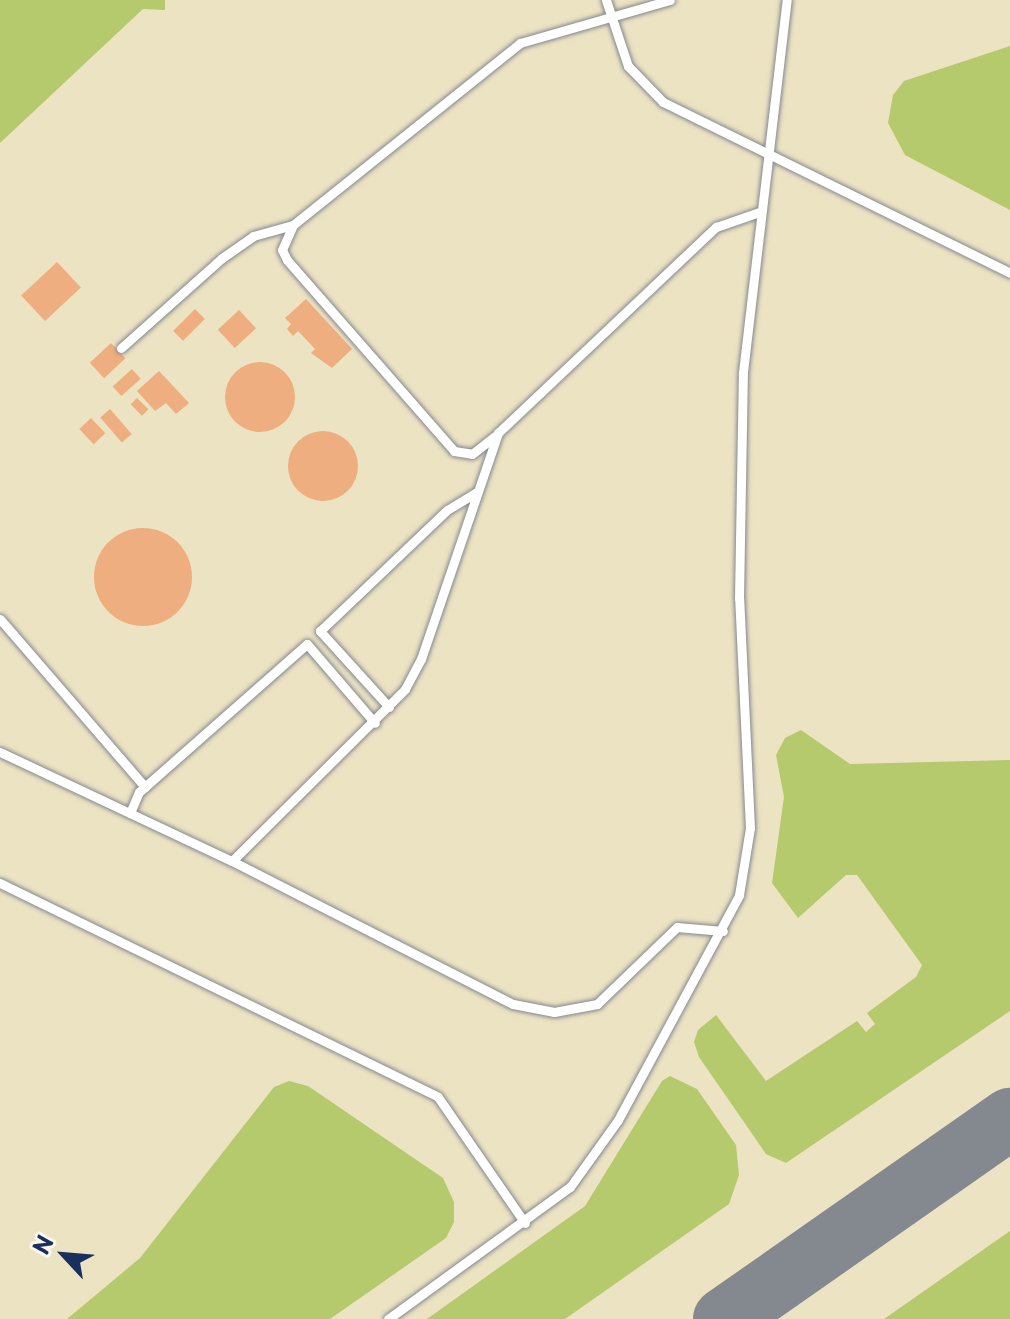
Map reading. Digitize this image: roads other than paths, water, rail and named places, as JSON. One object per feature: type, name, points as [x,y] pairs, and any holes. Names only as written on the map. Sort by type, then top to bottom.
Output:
[{"type":"lane","points":[[606,0],[628,66],[663,102],[767,150],[1010,273]]},
{"type":"lane","points":[[121,348],[253,236],[293,225],[520,43],[670,0]]},
{"type":"lane","points":[[388,1319],[525,1223],[570,1187],[596,1155],[723,931],[739,895],[750,828],[739,598],[746,315],[787,0]]},
{"type":"lane","points":[[293,225],[282,250],[287,260],[454,451],[472,454],[716,227],[759,212]]},
{"type":"lane","points":[[232,861],[375,723],[421,659],[498,433]]},
{"type":"lane","points":[[389,707],[320,631],[447,510],[477,492]]},
{"type":"lane","points":[[0,619],[145,787]]},
{"type":"lane","points":[[130,813],[145,787],[307,644],[375,723]]},
{"type":"lane","points":[[0,752],[232,861],[513,1004],[554,1012],[597,1004],[677,927],[723,931]]},
{"type":"lane","points":[[0,883],[438,1097],[525,1223]]}]
